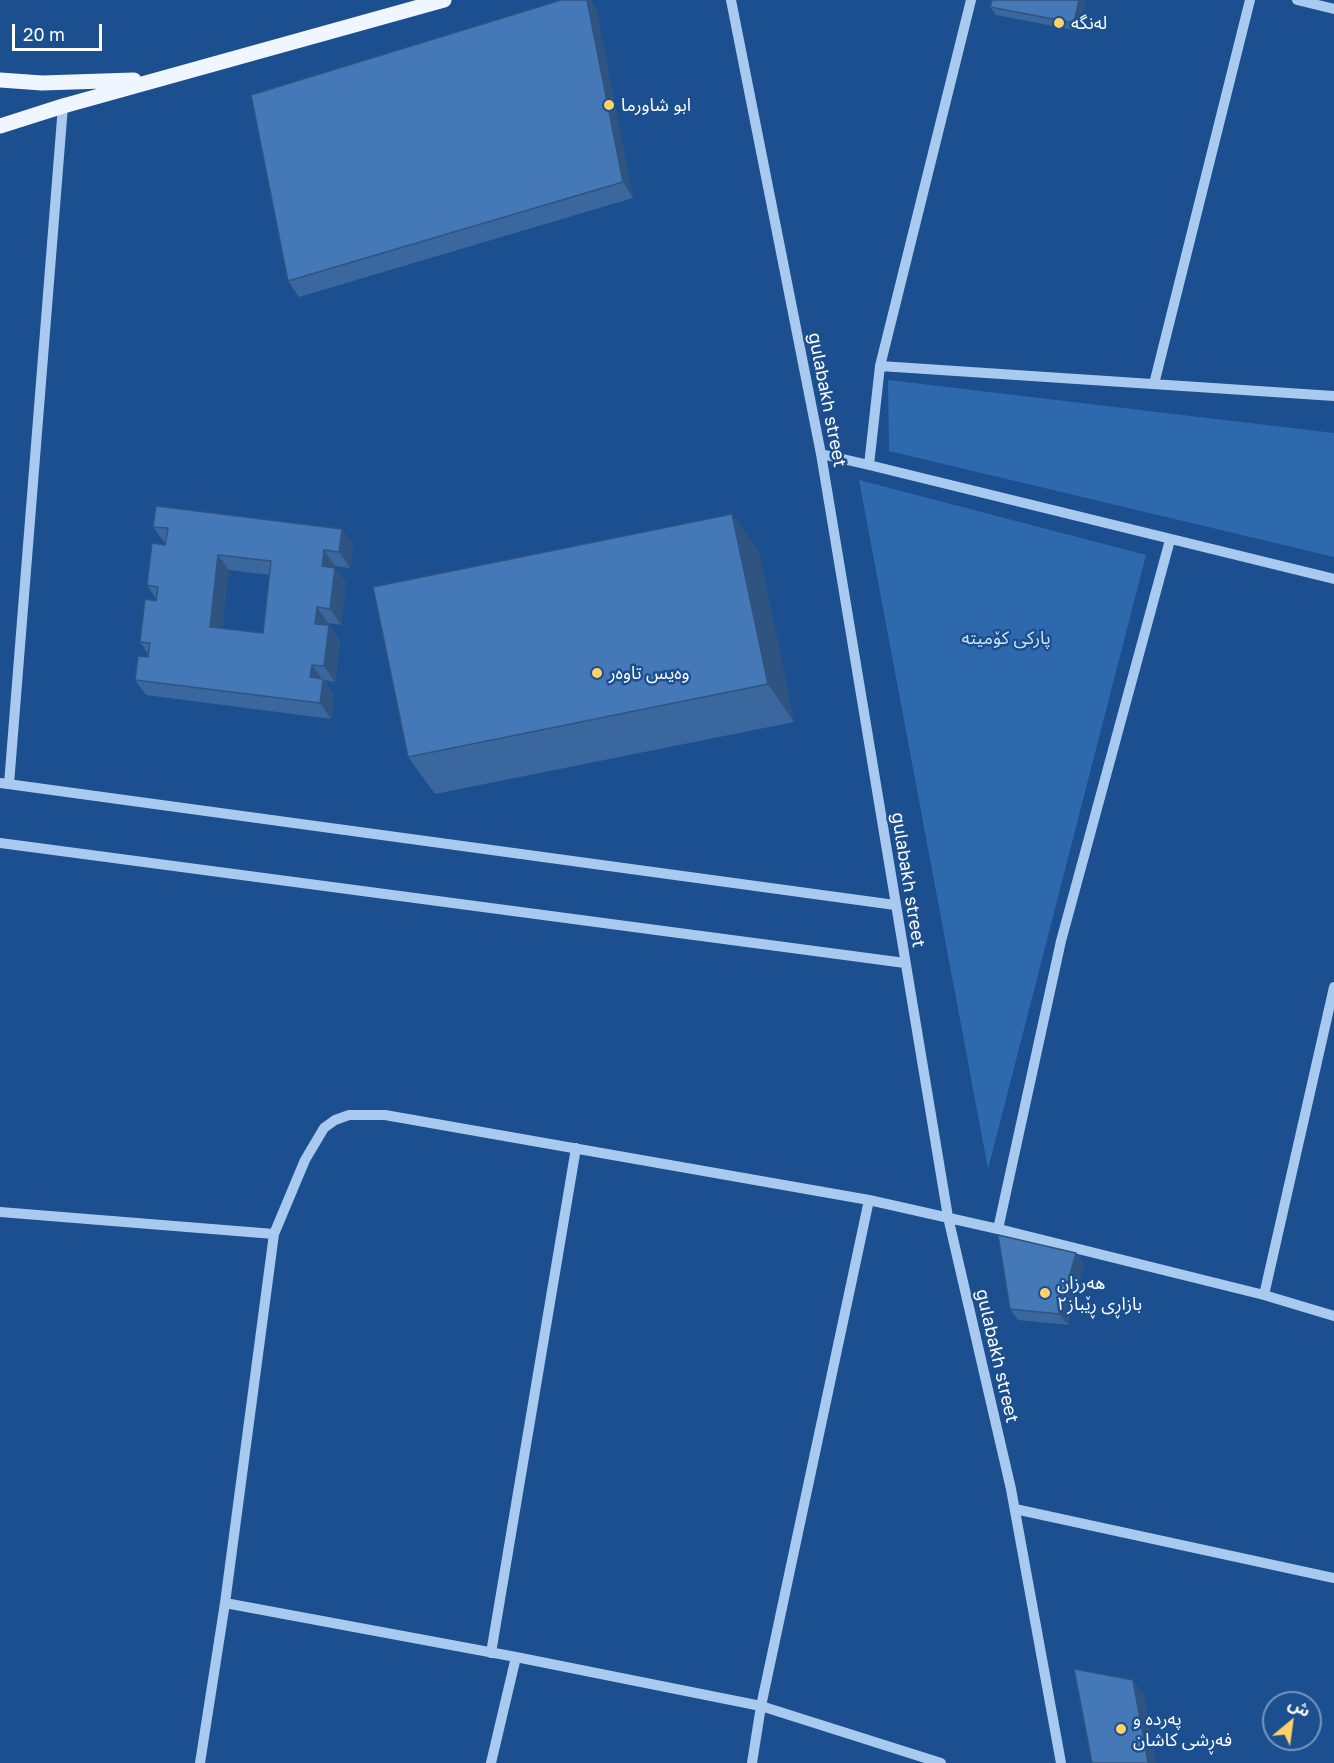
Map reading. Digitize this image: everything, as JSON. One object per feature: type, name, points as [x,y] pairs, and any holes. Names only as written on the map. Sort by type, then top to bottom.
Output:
[{"type":"main road","points":[[0,126],[161,78],[444,0]]},
{"type":"main road","points":[[0,80],[42,83],[161,78]]},
{"type":"street","name":"gulabakh street","points":[[731,0],[821,454],[948,1217],[1015,1509],[1061,1763]]},
{"type":"street","points":[[869,465],[880,366],[971,0]]},
{"type":"street","points":[[1154,384],[1250,0]]},
{"type":"street","points":[[1297,0],[1334,9]]},
{"type":"street","points":[[63,106],[4,783],[896,905]]},
{"type":"street","points":[[880,366],[1334,396]]},
{"type":"street","points":[[821,454],[1334,579]]},
{"type":"street","points":[[998,1229],[1061,941],[1170,540]]},
{"type":"street","points":[[0,843],[905,963]]},
{"type":"street","points":[[1264,1295],[1331,1015],[1334,987]]},
{"type":"street","points":[[200,1763],[225,1603],[274,1234],[314,1142],[324,1128],[335,1120],[349,1115],[385,1115],[869,1200],[998,1229],[1264,1295],[1334,1316]]},
{"type":"street","points":[[491,1653],[576,1148]]},
{"type":"street","points":[[752,1763],[761,1706],[869,1200]]},
{"type":"street","points":[[0,1212],[274,1234]]},
{"type":"street","points":[[1015,1509],[1334,1578]]},
{"type":"street","points":[[225,1603],[516,1657],[761,1706],[941,1763]]},
{"type":"street","points":[[491,1763],[516,1657]]},
{"type":"green space","points":[[888,380],[1334,433],[1334,557],[889,451]]},
{"type":"green space","name":"پارکی کۆمیتە","points":[[859,480],[1146,555],[988,1169]]},
{"type":"building","points":[[561,0],[587,0],[623,182],[288,281],[251,95]]},
{"type":"building","name":"لەنگە","points":[[992,0],[1079,0],[1074,23],[990,7]]},
{"type":"building","points":[[156,506],[342,529],[339,552],[324,550],[322,566],[335,568],[330,609],[317,607],[315,624],[329,625],[324,666],[312,665],[310,677],[323,679],[320,703],[135,680],[138,656],[148,657],[150,643],[140,642],[145,599],[156,601],[158,587],[147,585],[152,543],[165,545],[168,528],[153,527]],"holes":[[[218,555],[271,561],[263,633],[210,627]]]},
{"type":"building","name":"وەیس تاوەر","points":[[732,514],[768,684],[408,757],[373,587]]},
{"type":"building","name":"هەرزان بازاڕی ڕێباز٢","points":[[998,1235],[1076,1253],[1059,1314],[1010,1309]]},
{"type":"building","name":"پەردە و فەڕشی کاشان","points":[[1074,1669],[1133,1680],[1148,1763],[1092,1763]]},
{"type":"place","name":"لەنگە","points":[[1059,23]]},
{"type":"place","name":"ابو شاورما","points":[[609,105]]},
{"type":"place","name":"وەیس تاوەر","points":[[597,673]]},
{"type":"place","name":"هەرزان بازاڕی ڕێباز٢","points":[[1045,1293]]},
{"type":"place","name":"پەردە و فەڕشی کاشان","points":[[1121,1729]]}]
